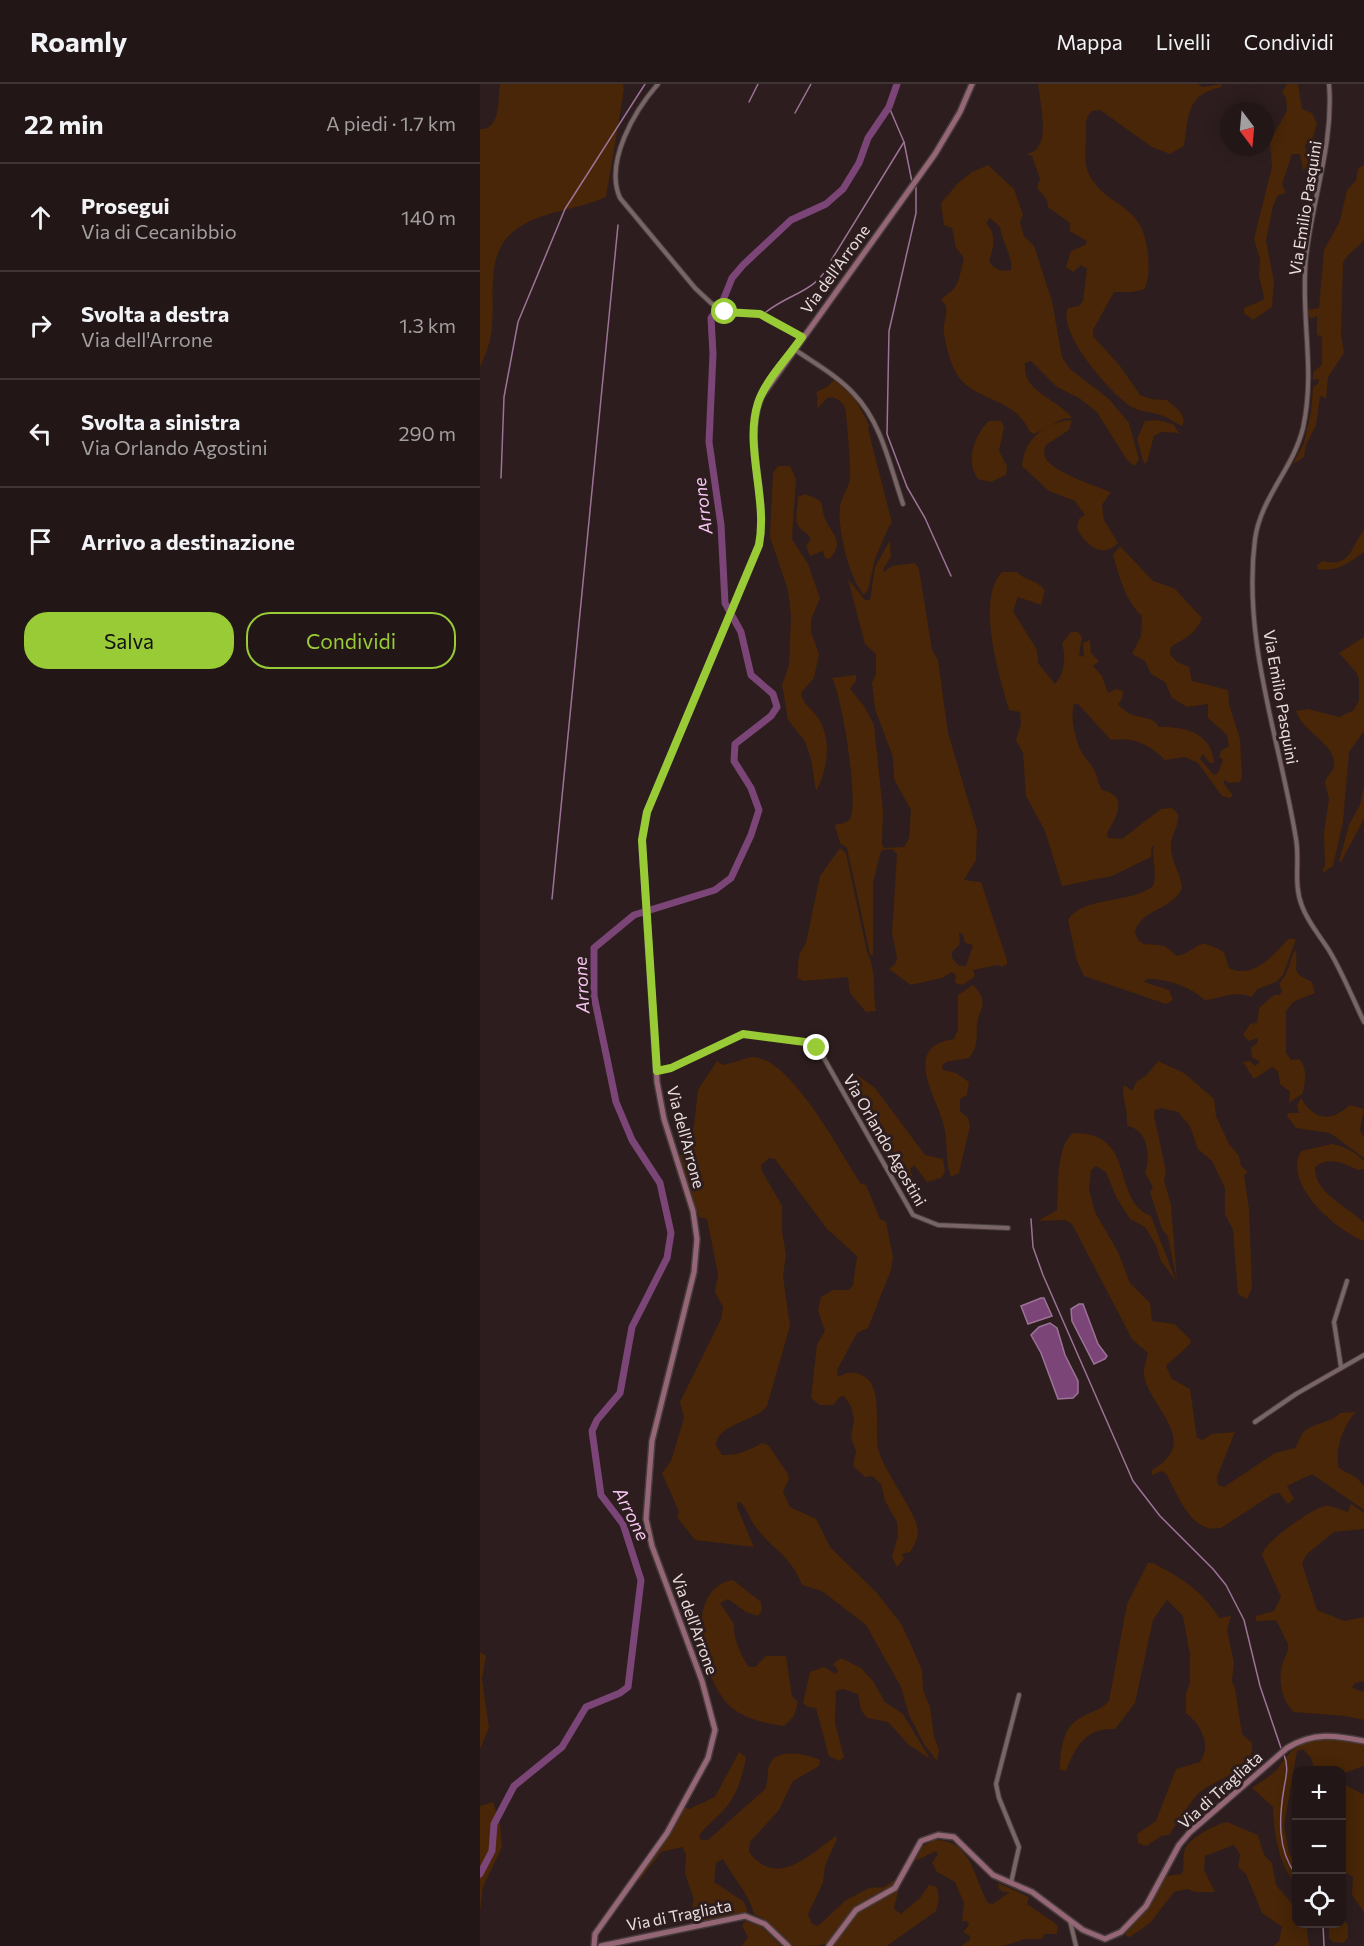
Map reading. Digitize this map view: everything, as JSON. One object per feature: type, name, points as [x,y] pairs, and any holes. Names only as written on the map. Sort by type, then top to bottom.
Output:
[{"type":"street","points":[[658,84],[640,106],[624,144],[616,176],[617,190],[631,212],[695,288],[711,303],[728,313],[760,314],[802,337]]},
{"type":"street","name":"Via dell'Arrone","points":[[594,1946],[595,1934],[659,1845],[687,1797],[710,1755],[716,1730],[704,1687],[651,1544],[646,1519],[652,1441],[694,1272],[697,1244],[693,1210],[664,1119],[657,1071],[642,840],[647,812],[755,557],[762,528],[754,426],[757,405],[802,337],[950,130],[972,84]]},
{"type":"street","name":"Via Emilio Pasquini","points":[[1329,84],[1330,123],[1306,256],[1310,392],[1297,449],[1271,491],[1258,525],[1254,551],[1256,631],[1296,836],[1300,900],[1309,921],[1335,960],[1364,1022]]},
{"type":"street","points":[[794,349],[846,386],[868,413],[882,440],[903,504]]},
{"type":"street","name":"Via Orlando Agostini","points":[[657,1071],[671,1068],[743,1034],[811,1044],[821,1053],[913,1215],[938,1225],[1008,1228]]},
{"type":"street","points":[[1341,1367],[1334,1322],[1347,1281]]},
{"type":"street","points":[[1255,1422],[1341,1367],[1364,1355]]},
{"type":"street","points":[[1011,1883],[1019,1847],[999,1798],[996,1784],[1019,1695]]},
{"type":"street","name":"Via di Tragliata","points":[[829,1946],[856,1910],[895,1888],[920,1843],[926,1838],[940,1835],[954,1837],[988,1871],[1041,1898],[1097,1938],[1108,1939],[1117,1935],[1146,1906],[1179,1845],[1190,1832],[1287,1748],[1305,1738],[1327,1734],[1364,1740]]},
{"type":"street","name":"Via di Tragliata","points":[[601,1946],[745,1916],[765,1924],[788,1946]]},
{"type":"street","points":[[1070,1920],[1076,1946]]},
{"type":"shaded area","points":[[500,84],[623,84],[624,90],[606,197],[524,224],[505,240],[499,251],[493,276],[491,332],[488,348],[480,367],[480,129],[487,128],[495,119]]},
{"type":"shaded area","points":[[1038,84],[1197,84],[1203,87],[1221,84],[1222,87],[1210,90],[1195,101],[1189,116],[1184,146],[1170,154],[1152,147],[1100,110],[1092,111],[1086,123],[1085,160],[1089,174],[1104,193],[1138,221],[1147,247],[1149,263],[1145,289],[1114,292],[1093,330],[1093,336],[1120,366],[1140,395],[1151,399],[1167,400],[1180,412],[1183,418],[1182,426],[1160,415],[1133,408],[1121,399],[1087,361],[1070,332],[1067,319],[1068,308],[1079,306],[1083,301],[1087,269],[1081,265],[1073,272],[1066,267],[1071,251],[1085,245],[1087,241],[1070,231],[1070,223],[1048,207],[1047,200],[1037,188],[1040,179],[1032,156],[1026,154],[1034,151],[1040,145],[1042,136],[1043,125]]},
{"type":"shaded area","points":[[1287,84],[1298,84],[1302,109],[1312,113],[1317,124],[1312,140],[1305,145],[1309,167],[1303,170],[1300,154],[1292,154],[1282,184],[1286,193],[1278,195],[1273,206],[1266,241],[1274,281],[1272,307],[1253,320],[1244,313],[1244,308],[1263,300],[1264,297],[1259,276],[1260,259],[1254,239],[1272,167],[1274,134],[1287,111],[1286,98],[1282,92]]},
{"type":"shaded area","points":[[988,165],[1014,189],[1023,215],[1020,222],[1024,236],[1034,246],[1052,301],[1062,357],[1070,369],[1109,399],[1129,423],[1139,459],[1135,466],[1127,460],[1097,412],[1079,398],[1057,387],[1031,361],[1025,363],[1029,381],[1072,418],[1063,419],[1034,434],[1016,413],[971,388],[955,371],[945,339],[946,306],[941,299],[955,286],[964,258],[956,248],[952,228],[944,225],[941,203],[958,183],[972,172]],"holes":[[[990,218],[1000,227],[1010,259],[1011,270],[998,270],[989,261],[994,241],[992,232],[986,223]]]},
{"type":"shaded area","points":[[1364,165],[1364,239],[1343,263],[1341,335],[1344,353],[1328,377],[1326,399],[1320,397],[1316,425],[1306,445],[1304,457],[1293,464],[1304,443],[1311,412],[1313,387],[1318,384],[1319,379],[1313,380],[1313,372],[1322,365],[1322,337],[1317,335],[1317,316],[1310,319],[1308,310],[1319,308],[1324,250],[1340,221],[1347,190],[1356,181],[1358,168]]},
{"type":"shaded area","points":[[834,380],[855,398],[869,425],[868,429],[892,523],[875,559],[868,590],[864,595],[849,565],[840,527],[840,506],[850,479],[845,409],[843,404],[833,397],[827,398],[818,408],[817,406],[816,392],[827,387]]},
{"type":"shaded area","points":[[1072,420],[1069,430],[1046,445],[1044,455],[1051,464],[1066,474],[1111,492],[1102,505],[1104,520],[1118,543],[1106,550],[1094,548],[1080,534],[1077,528],[1079,519],[1085,515],[1075,501],[1049,491],[1022,466],[1027,448],[1038,434],[1053,424]]},
{"type":"shaded area","points":[[1157,420],[1173,424],[1179,433],[1162,432],[1154,436],[1147,462],[1144,464],[1137,439],[1145,421]]},
{"type":"shaded area","points":[[989,421],[1001,421],[1004,427],[999,451],[1007,466],[1006,475],[991,482],[978,479],[972,464],[973,448],[979,433]]},
{"type":"shaded area","points":[[778,466],[790,466],[796,479],[792,539],[808,564],[820,598],[811,620],[811,632],[819,654],[814,678],[801,693],[805,703],[821,724],[827,743],[826,764],[816,791],[811,759],[805,741],[788,720],[782,685],[789,665],[791,616],[788,590],[770,537],[773,473]]},
{"type":"shaded area","points":[[805,494],[821,502],[826,521],[836,539],[836,547],[830,559],[825,558],[823,551],[810,556],[806,546],[811,539],[801,530],[796,518],[798,497]]},
{"type":"shaded area","points":[[1364,530],[1364,552],[1338,568],[1318,569],[1317,565],[1323,561],[1339,562],[1345,559]]},
{"type":"shaded area","points":[[890,540],[891,557],[883,569],[884,572],[892,566],[915,563],[919,569],[932,650],[938,660],[948,733],[977,830],[976,860],[964,880],[981,882],[1007,960],[1007,964],[1002,967],[998,965],[973,970],[975,976],[963,985],[955,983],[956,975],[952,972],[942,978],[911,985],[889,969],[895,964],[897,958],[892,933],[897,854],[892,849],[882,850],[873,883],[873,956],[870,954],[847,848],[840,843],[835,825],[850,819],[853,806],[851,769],[844,725],[832,678],[856,675],[856,681],[850,689],[864,706],[874,725],[883,811],[882,844],[884,848],[904,847],[909,838],[911,810],[894,779],[893,757],[875,709],[872,683],[876,674],[876,654],[865,644],[848,579],[865,600],[870,600],[875,567]],"holes":[[[959,933],[963,934],[965,943],[973,945],[966,966],[959,966],[952,958],[952,952],[960,944]]]},
{"type":"shaded area","points":[[1120,546],[1153,581],[1174,588],[1202,618],[1193,632],[1171,647],[1170,654],[1177,662],[1189,667],[1192,681],[1228,690],[1229,704],[1240,739],[1242,777],[1240,782],[1229,783],[1224,780],[1224,784],[1233,795],[1230,798],[1222,796],[1198,763],[1185,757],[1165,760],[1146,745],[1126,739],[1111,740],[1078,704],[1074,704],[1073,722],[1077,740],[1083,754],[1094,769],[1102,790],[1116,797],[1118,802],[1117,814],[1107,833],[1108,838],[1122,839],[1161,809],[1172,808],[1178,814],[1178,822],[1171,841],[1171,851],[1182,888],[1172,901],[1139,923],[1135,931],[1140,941],[1161,945],[1178,956],[1199,945],[1207,945],[1224,952],[1229,968],[1246,971],[1270,958],[1288,939],[1296,939],[1283,975],[1276,982],[1258,989],[1251,997],[1239,994],[1205,1000],[1178,984],[1147,979],[1144,982],[1169,990],[1173,1000],[1166,1004],[1084,976],[1077,961],[1068,920],[1084,907],[1132,896],[1153,886],[1154,846],[1152,846],[1151,857],[1112,876],[1062,886],[1045,831],[1026,796],[1023,753],[1016,740],[1021,724],[1020,712],[1009,710],[992,640],[990,601],[994,584],[1002,572],[1017,572],[1045,590],[1041,605],[1018,597],[1013,611],[1037,650],[1038,663],[1055,684],[1064,665],[1062,643],[1071,632],[1078,632],[1082,637],[1079,655],[1084,657],[1083,643],[1090,640],[1091,653],[1099,661],[1093,666],[1102,676],[1108,693],[1116,689],[1123,691],[1122,699],[1118,704],[1124,710],[1156,722],[1159,727],[1187,730],[1203,738],[1212,753],[1214,763],[1210,763],[1203,754],[1200,759],[1214,775],[1218,773],[1223,760],[1219,757],[1221,751],[1229,746],[1227,735],[1208,718],[1208,704],[1187,707],[1172,698],[1165,682],[1151,674],[1145,661],[1132,654],[1141,636],[1142,616],[1131,603],[1123,587],[1113,555]]},
{"type":"shaded area","points":[[1364,637],[1364,731],[1349,752],[1343,822],[1333,866],[1324,872],[1322,871],[1325,866],[1324,833],[1329,799],[1325,783],[1334,766],[1334,758],[1325,745],[1305,726],[1296,711],[1308,709],[1339,717],[1354,710],[1359,701],[1359,679],[1356,672],[1339,653]]},
{"type":"shaded area","points":[[1364,786],[1364,819],[1341,862],[1339,861],[1349,825],[1360,805]]},
{"type":"shaded area","points":[[840,848],[846,853],[872,966],[876,1011],[866,1012],[850,993],[848,977],[804,981],[797,978],[799,955],[806,943],[820,876]]},
{"type":"shaded area","points":[[1295,949],[1297,972],[1312,982],[1315,993],[1293,1002],[1286,1011],[1286,1053],[1291,1060],[1299,1059],[1304,1066],[1305,1075],[1303,1093],[1289,1103],[1290,1092],[1280,1084],[1278,1071],[1272,1067],[1254,1079],[1243,1062],[1250,1061],[1255,1066],[1260,1062],[1252,1057],[1251,1048],[1258,1042],[1257,1038],[1249,1041],[1243,1035],[1250,1024],[1257,1023],[1259,1008],[1274,995],[1280,995],[1282,990],[1279,984],[1286,974]]},
{"type":"shaded area","points":[[973,985],[983,1001],[974,1049],[969,1058],[946,1062],[942,1066],[943,1070],[956,1073],[969,1082],[967,1095],[960,1099],[960,1111],[968,1118],[970,1126],[959,1173],[951,1177],[944,1126],[926,1074],[925,1062],[929,1052],[938,1044],[954,1039],[958,1029],[958,995]]},
{"type":"shaded area","points":[[751,1057],[766,1061],[782,1072],[798,1088],[828,1130],[861,1184],[866,1185],[880,1219],[886,1222],[893,1257],[891,1270],[868,1328],[857,1333],[837,1370],[838,1377],[846,1373],[855,1373],[865,1377],[872,1384],[877,1406],[879,1452],[916,1522],[918,1534],[910,1552],[902,1554],[904,1559],[897,1567],[892,1557],[898,1536],[897,1522],[885,1501],[881,1484],[872,1476],[865,1477],[853,1466],[856,1451],[851,1438],[854,1419],[851,1406],[844,1396],[833,1405],[820,1405],[811,1398],[817,1344],[825,1331],[818,1310],[821,1297],[833,1290],[849,1290],[853,1285],[857,1256],[827,1229],[775,1159],[769,1158],[761,1165],[762,1171],[782,1206],[782,1231],[786,1255],[783,1276],[790,1326],[767,1406],[723,1432],[716,1445],[722,1455],[748,1450],[762,1443],[769,1446],[788,1474],[789,1479],[783,1491],[790,1507],[816,1519],[830,1547],[877,1593],[902,1625],[922,1670],[923,1690],[930,1707],[934,1737],[939,1750],[937,1761],[924,1744],[909,1715],[901,1687],[866,1625],[822,1591],[802,1585],[792,1566],[753,1523],[740,1502],[737,1503],[737,1507],[754,1547],[695,1540],[677,1517],[679,1512],[662,1473],[671,1461],[684,1418],[680,1402],[721,1319],[723,1307],[715,1292],[718,1274],[707,1219],[699,1217],[680,1156],[694,1126],[698,1090],[717,1061],[724,1065]]},
{"type":"shaded area","points":[[1158,1061],[1184,1073],[1214,1099],[1216,1116],[1229,1144],[1239,1156],[1241,1166],[1248,1172],[1244,1175],[1249,1209],[1252,1288],[1247,1299],[1238,1294],[1233,1230],[1225,1214],[1225,1188],[1212,1161],[1198,1149],[1190,1126],[1178,1112],[1161,1108],[1155,1110],[1154,1115],[1166,1171],[1164,1180],[1171,1205],[1177,1281],[1168,1237],[1162,1229],[1150,1192],[1153,1187],[1145,1173],[1148,1159],[1146,1144],[1140,1132],[1127,1126],[1123,1092],[1123,1087],[1126,1086],[1132,1091],[1137,1081],[1146,1076]]},
{"type":"shaded area","points":[[856,1074],[875,1088],[925,1155],[943,1159],[945,1172],[941,1178],[927,1182],[914,1165],[910,1169],[918,1193],[913,1192],[892,1154],[872,1128]]},
{"type":"shaded area","points":[[1301,1098],[1306,1106],[1317,1115],[1330,1116],[1343,1111],[1350,1105],[1364,1109],[1360,1130],[1364,1137],[1364,1158],[1330,1133],[1296,1128],[1287,1116],[1288,1113],[1299,1113],[1297,1106]]},
{"type":"shaded area","points":[[1073,1133],[1093,1136],[1107,1143],[1121,1168],[1131,1196],[1139,1208],[1151,1216],[1176,1281],[1161,1261],[1156,1245],[1145,1227],[1130,1219],[1116,1197],[1106,1172],[1096,1166],[1091,1170],[1089,1189],[1095,1212],[1118,1252],[1130,1283],[1150,1303],[1152,1321],[1174,1324],[1191,1340],[1190,1344],[1166,1366],[1172,1379],[1190,1389],[1197,1438],[1203,1440],[1212,1434],[1235,1432],[1217,1477],[1218,1485],[1224,1487],[1275,1453],[1295,1448],[1302,1434],[1310,1427],[1332,1419],[1340,1413],[1356,1412],[1347,1424],[1341,1439],[1338,1461],[1339,1468],[1357,1478],[1364,1486],[1364,1510],[1312,1474],[1287,1486],[1294,1499],[1288,1504],[1279,1493],[1273,1494],[1221,1528],[1211,1529],[1201,1525],[1187,1511],[1166,1474],[1162,1471],[1152,1475],[1152,1470],[1166,1460],[1173,1449],[1174,1438],[1145,1380],[1144,1370],[1148,1353],[1132,1339],[1072,1224],[1065,1220],[1038,1221],[1057,1210],[1058,1179],[1063,1148]]},
{"type":"shaded area","points":[[1332,1144],[1357,1155],[1364,1161],[1364,1169],[1358,1170],[1331,1161],[1315,1167],[1316,1176],[1320,1185],[1333,1199],[1364,1223],[1364,1241],[1327,1217],[1315,1205],[1299,1178],[1297,1164],[1301,1151]]},
{"type":"shaded area","points":[[1044,1298],[1052,1316],[1028,1324],[1021,1306]]},
{"type":"shaded area","points":[[1083,1304],[1098,1344],[1107,1356],[1094,1364],[1072,1321],[1071,1309]]},
{"type":"shaded area","points":[[1050,1323],[1057,1328],[1065,1355],[1078,1381],[1078,1393],[1073,1398],[1058,1399],[1041,1353],[1031,1335],[1039,1327]]},
{"type":"shaded area","points":[[1351,1504],[1364,1513],[1364,1529],[1334,1532],[1307,1554],[1302,1563],[1317,1610],[1344,1621],[1364,1617],[1364,1681],[1355,1683],[1352,1688],[1364,1692],[1364,1720],[1345,1716],[1294,1712],[1286,1702],[1281,1682],[1281,1669],[1288,1644],[1276,1620],[1256,1621],[1256,1616],[1274,1611],[1281,1597],[1262,1555],[1265,1549],[1289,1527],[1318,1508],[1328,1506],[1348,1512]]},
{"type":"shaded area","points":[[1148,1563],[1153,1563],[1182,1579],[1206,1600],[1219,1618],[1231,1616],[1227,1630],[1234,1663],[1232,1681],[1242,1734],[1252,1743],[1251,1753],[1240,1768],[1203,1790],[1192,1801],[1169,1835],[1161,1836],[1146,1846],[1138,1843],[1137,1834],[1156,1821],[1176,1769],[1200,1762],[1205,1748],[1200,1729],[1186,1713],[1186,1693],[1190,1683],[1190,1655],[1183,1616],[1167,1600],[1153,1620],[1135,1703],[1115,1729],[1096,1732],[1083,1740],[1066,1771],[1060,1770],[1063,1741],[1069,1728],[1074,1722],[1109,1701],[1127,1604]]},
{"type":"shaded area","points":[[733,1580],[761,1602],[762,1610],[758,1616],[746,1612],[728,1599],[720,1603],[734,1624],[738,1646],[749,1667],[755,1667],[766,1656],[786,1656],[792,1696],[798,1702],[794,1716],[784,1726],[756,1720],[732,1708],[721,1696],[705,1659],[702,1618],[707,1600],[717,1587]]},
{"type":"shaded area","points":[[480,1652],[486,1656],[482,1679],[489,1728],[480,1749]]},
{"type":"shaded area","points":[[841,1658],[861,1668],[873,1681],[885,1702],[903,1714],[930,1759],[908,1744],[888,1722],[867,1718],[861,1710],[858,1694],[843,1689],[836,1691],[835,1723],[844,1757],[839,1761],[829,1756],[816,1708],[808,1707],[803,1703],[810,1672],[824,1667],[836,1674],[838,1670],[833,1664]]},
{"type":"shaded area","points":[[1330,1738],[1364,1745],[1364,1766],[1346,1772],[1346,1766],[1314,1766],[1311,1758],[1303,1749],[1297,1751],[1294,1766],[1292,1766],[1292,1780],[1284,1826],[1292,1858],[1292,1879],[1281,1858],[1274,1827],[1273,1807],[1252,1788],[1273,1773],[1294,1749],[1313,1740]]},
{"type":"shaded area","points":[[739,1752],[746,1757],[738,1786],[727,1806],[699,1836],[701,1840],[708,1840],[765,1789],[769,1765],[775,1758],[780,1755],[801,1754],[820,1760],[819,1766],[793,1781],[779,1810],[750,1842],[749,1852],[760,1863],[771,1868],[782,1868],[804,1859],[836,1836],[837,1839],[825,1866],[823,1883],[808,1914],[812,1924],[818,1926],[846,1900],[869,1888],[884,1887],[899,1877],[888,1889],[854,1909],[834,1937],[825,1944],[792,1946],[764,1919],[754,1914],[745,1893],[723,1859],[716,1863],[714,1882],[744,1902],[748,1913],[691,1924],[689,1916],[694,1900],[685,1873],[686,1854],[682,1847],[661,1852],[639,1881],[640,1874],[683,1807],[689,1809],[715,1797]]},
{"type":"shaded area","points":[[1346,1785],[1364,1795],[1364,1912],[1352,1895],[1353,1877],[1346,1873]]},
{"type":"shaded area","points":[[493,1802],[500,1824],[502,1847],[483,1887],[480,1912],[480,1806]]},
{"type":"shaded area","points":[[1227,1822],[1258,1835],[1264,1855],[1272,1863],[1276,1885],[1292,1903],[1292,1928],[1307,1928],[1309,1946],[1273,1946],[1279,1941],[1282,1927],[1262,1913],[1246,1874],[1238,1867],[1240,1854],[1234,1845],[1205,1856],[1204,1870],[1215,1892],[1196,1892],[1187,1889],[1174,1892],[1150,1923],[1130,1937],[1126,1936],[1125,1931],[1151,1901],[1167,1876],[1182,1874],[1184,1852],[1192,1840]]},
{"type":"shaded area","points":[[934,1840],[947,1841],[964,1853],[970,1861],[988,1903],[993,1904],[1010,1892],[1003,1892],[999,1889],[998,1883],[1029,1897],[1027,1904],[1055,1923],[1058,1927],[1057,1934],[1044,1934],[1042,1939],[1025,1939],[1003,1946],[961,1946],[970,1940],[970,1936],[963,1932],[969,1925],[967,1921],[962,1921],[964,1903],[955,1882],[937,1872],[932,1863],[938,1854],[936,1851],[915,1861],[923,1846]]},
{"type":"shaded area","points":[[929,1885],[937,1887],[939,1899],[936,1911],[887,1946],[833,1946],[862,1908],[899,1887],[894,1909],[901,1914],[920,1898]]},
{"type":"shaded area","points":[[745,1921],[762,1927],[781,1946],[742,1946],[748,1937],[742,1926]]},
{"type":"shaded area","points":[[1346,1922],[1348,1938],[1343,1943],[1333,1942],[1329,1938],[1329,1928],[1346,1928]]},
{"type":"waterway","points":[[501,478],[504,397],[518,322],[565,209],[645,84]]},
{"type":"waterway","points":[[749,102],[758,84]]},
{"type":"waterway","points":[[795,113],[811,84]]},
{"type":"waterway","name":"Arrone","points":[[480,1874],[492,1851],[494,1824],[514,1786],[562,1747],[586,1707],[620,1693],[628,1687],[641,1580],[623,1524],[601,1495],[592,1431],[597,1420],[620,1393],[632,1327],[667,1258],[671,1233],[660,1183],[632,1140],[616,1102],[594,996],[594,948],[634,915],[715,890],[731,878],[751,835],[759,810],[751,788],[734,761],[735,744],[771,716],[777,707],[773,694],[751,675],[741,632],[725,603],[721,525],[709,442],[713,354],[711,318],[722,303],[732,278],[743,265],[791,220],[826,204],[843,189],[859,163],[868,138],[889,107],[897,84]]},
{"type":"waterway","points":[[889,107],[904,142],[912,182]]},
{"type":"waterway","points":[[766,312],[819,279],[904,142]]},
{"type":"waterway","points":[[916,187],[916,213],[889,331],[887,434],[907,487],[925,518],[951,576]]},
{"type":"waterway","points":[[552,899],[618,225]]},
{"type":"waterway","points":[[1031,1219],[1033,1247],[1043,1275],[1133,1481],[1160,1516],[1226,1585],[1244,1620],[1260,1686],[1282,1751]]},
{"type":"waterway","points":[[1284,1755],[1287,1772],[1281,1811],[1281,1833],[1285,1855],[1295,1874]]},
{"type":"waterway","points":[[1323,1928],[1324,1946]]},
{"type":"route","points":[[725,312],[760,314],[802,337],[778,370],[757,405],[754,433],[763,509],[759,545],[647,812],[644,825],[642,840],[657,1071],[671,1068],[743,1034],[753,1033],[805,1042],[817,1048]]}]
